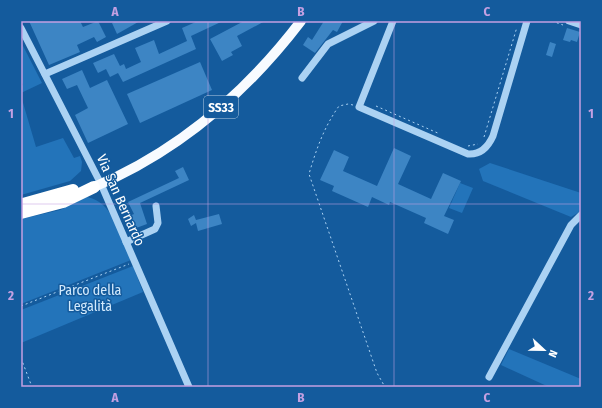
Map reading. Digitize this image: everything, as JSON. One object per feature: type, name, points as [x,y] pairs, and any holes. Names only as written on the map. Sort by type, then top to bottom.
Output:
[{"type":"highway","name":"SS33","points":[[21,205],[76,189],[97,185]]},
{"type":"highway","name":"SS33","points":[[21,213],[62,202],[97,185]]},
{"type":"main road","name":"SS33","points":[[97,185],[154,157],[216,112],[242,90],[301,21]]},
{"type":"street","points":[[45,74],[167,21]]},
{"type":"street","points":[[302,78],[328,44],[374,21]]},
{"type":"street","points":[[393,21],[360,104],[468,154],[479,153],[486,148],[493,136],[527,21]]},
{"type":"street","points":[[569,21],[581,25]]},
{"type":"street","name":"Via San Bernardo","points":[[21,28],[45,74],[97,185],[126,242],[190,387]]},
{"type":"street","points":[[126,242],[155,229],[158,223],[156,206]]},
{"type":"street","points":[[489,377],[571,225],[581,215]]},
{"type":"path","points":[[483,140],[519,21]]},
{"type":"path","points":[[385,387],[376,372],[309,174],[318,144],[328,121],[339,106],[360,104],[444,136]]},
{"type":"path","points":[[464,145],[471,146],[480,143]]},
{"type":"path","points":[[21,306],[135,262]]},
{"type":"path","points":[[21,358],[32,387]]},
{"type":"green space","points":[[21,42],[42,83],[21,93],[21,86],[23,85],[21,80]]},
{"type":"green space","points":[[21,96],[36,147],[63,138],[74,158],[80,156],[82,162],[81,171],[70,181],[21,195]]},
{"type":"green space","points":[[490,163],[581,193],[581,211],[571,217],[483,181],[479,169]]},
{"type":"green space","points":[[460,183],[473,188],[462,213],[449,208]]},
{"type":"green space","points":[[87,197],[96,200],[110,213],[120,232],[131,260],[21,304],[21,219],[60,210]]},
{"type":"green space","name":"Parco della Legalità","points":[[133,266],[143,292],[21,343],[21,310]]},
{"type":"green space","points":[[509,349],[581,379],[581,387],[549,387],[501,365]]},
{"type":"building","points":[[29,21],[80,21],[83,27],[98,21],[106,37],[97,42],[94,37],[77,45],[80,52],[49,65]]},
{"type":"building","points":[[116,21],[140,21],[117,34],[112,23]]},
{"type":"building","points":[[198,21],[223,21],[191,36],[196,49],[123,82],[118,73],[110,77],[106,69],[98,73],[93,63],[114,54],[120,66],[124,64],[126,69],[141,62],[135,48],[154,40],[159,54],[187,41],[182,28]]},
{"type":"building","points":[[244,21],[265,21],[237,36],[242,46],[231,52],[233,55],[222,61],[210,39]]},
{"type":"building","points":[[324,21],[343,21],[337,32],[333,30],[315,53],[303,45],[308,37],[312,40]]},
{"type":"building","points":[[567,28],[580,32],[577,42],[563,40]]},
{"type":"building","points":[[550,42],[556,44],[552,57],[546,55]]},
{"type":"building","points":[[200,62],[212,90],[140,123],[127,94]]},
{"type":"building","points":[[82,70],[90,88],[107,80],[128,124],[88,143],[75,115],[88,108],[77,85],[67,89],[62,79]]},
{"type":"building","points":[[394,148],[411,156],[398,184],[431,199],[443,173],[461,181],[444,216],[454,220],[448,234],[424,223],[426,218],[390,202],[389,205],[372,197],[368,207],[332,191],[334,186],[320,180],[334,150],[349,157],[343,171],[377,186]]},
{"type":"building","points":[[183,167],[189,180],[140,203],[147,224],[128,231],[124,218],[134,214],[128,202],[179,178],[175,171]]},
{"type":"building","points":[[219,214],[222,224],[198,231],[196,223],[191,226],[188,219],[194,215],[196,220]]}]
